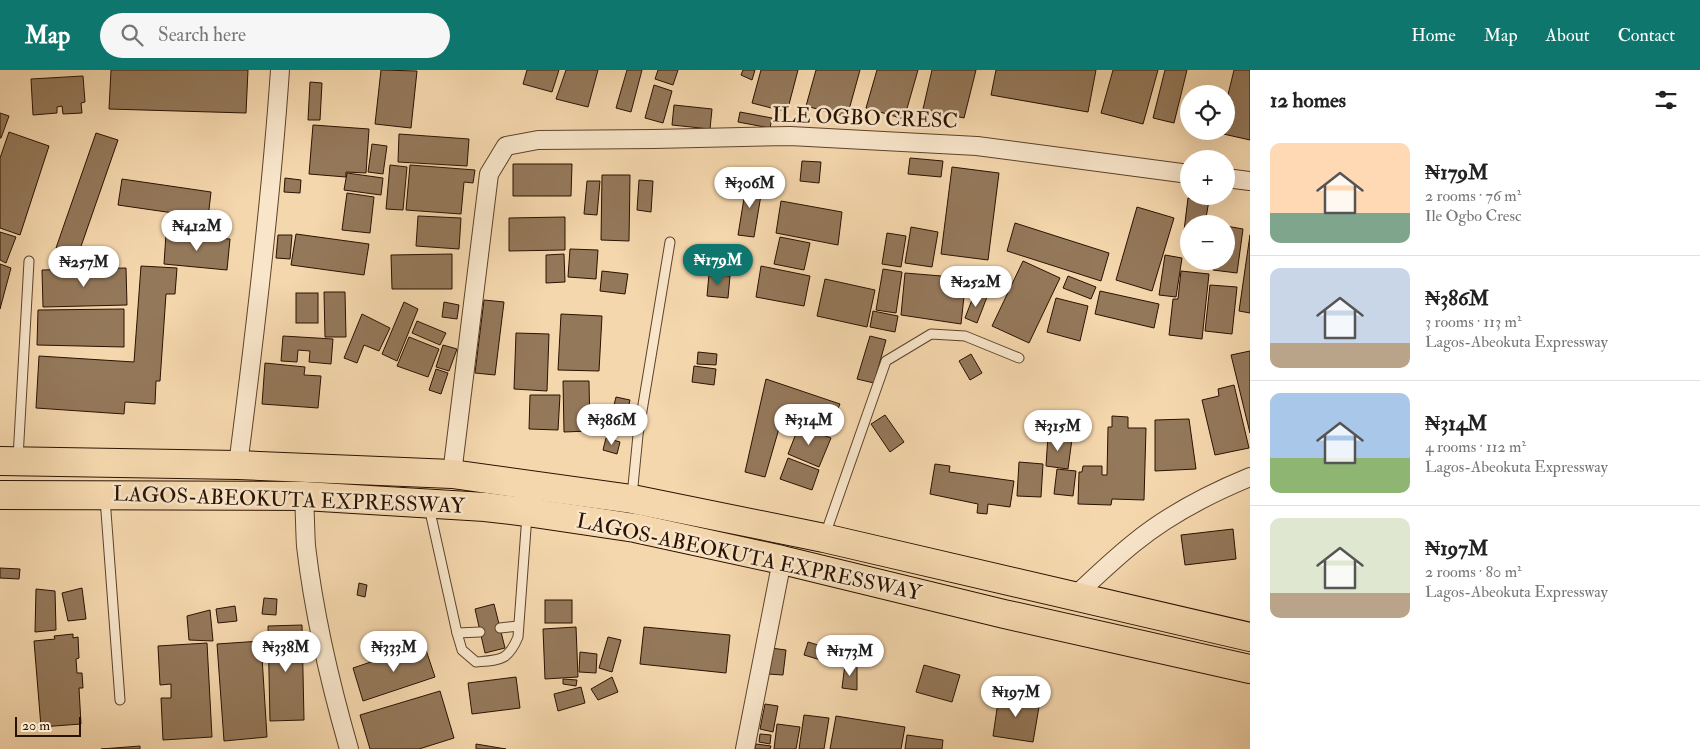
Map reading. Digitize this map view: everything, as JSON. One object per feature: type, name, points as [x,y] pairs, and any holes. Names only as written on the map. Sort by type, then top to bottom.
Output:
[{"type":"highway","name":"LAGOS-ABEOKUTA EXPRESSWAY","points":[[9,461],[238,465],[452,474],[632,499],[824,538],[1250,637]]},
{"type":"highway","name":"LAGOS-ABEOKUTA EXPRESSWAY","points":[[0,495],[304,496],[485,506],[634,528],[782,560],[1004,614],[1250,669]]},
{"type":"street","points":[[238,465],[276,139],[280,70]]},
{"type":"street","name":"ILE OGBO CRESC","points":[[452,474],[489,174],[506,146],[538,140],[654,140],[790,136],[978,146],[1180,173]]},
{"type":"street","points":[[1235,179],[1250,180]]},
{"type":"street","points":[[1074,596],[1135,542],[1177,514],[1250,477]]},
{"type":"street","points":[[304,496],[306,545],[317,620],[336,705],[349,749]]},
{"type":"street","points":[[745,749],[782,560]]},
{"type":"lane","points":[[632,499],[638,435],[670,242]]},
{"type":"lane","points":[[9,461],[29,261]]},
{"type":"lane","points":[[824,538],[886,361],[931,334],[965,336],[1019,358]]},
{"type":"lane","points":[[105,495],[120,700]]},
{"type":"lane","points":[[428,503],[462,650],[476,662],[498,660],[512,651],[518,636],[528,512]]},
{"type":"lane","points":[[500,628],[518,626]]},
{"type":"lane","points":[[457,633],[480,632]]},
{"type":"building","points":[[111,70],[248,70],[246,113],[109,109]]},
{"type":"building","points":[[381,70],[417,71],[411,128],[375,124]]},
{"type":"building","points":[[527,70],[559,70],[552,92],[523,84]]},
{"type":"building","points":[[566,70],[598,70],[588,107],[556,99]]},
{"type":"building","points":[[627,70],[642,70],[631,112],[616,108]]},
{"type":"building","points":[[658,70],[678,70],[673,85],[655,79]]},
{"type":"building","points":[[743,70],[755,70],[752,80],[741,75]]},
{"type":"building","points":[[761,70],[798,70],[787,112],[752,103]]},
{"type":"building","points":[[816,70],[860,70],[847,117],[806,106]]},
{"type":"building","points":[[877,70],[918,70],[904,119],[866,108]]},
{"type":"building","points":[[932,70],[976,70],[964,118],[923,109]]},
{"type":"building","points":[[996,70],[1096,70],[1088,112],[991,95]]},
{"type":"building","points":[[1113,70],[1158,70],[1143,124],[1101,113]]},
{"type":"building","points":[[1165,70],[1187,70],[1183,85],[1180,85],[1180,99],[1174,123],[1153,118]]},
{"type":"building","points":[[1234,70],[1250,70],[1250,140],[1235,137],[1235,85],[1230,85]]},
{"type":"building","points":[[83,76],[85,102],[81,103],[82,113],[63,114],[62,106],[57,107],[57,113],[33,115],[31,79]]},
{"type":"building","points":[[310,82],[322,83],[320,120],[308,120]]},
{"type":"building","points":[[654,85],[672,91],[663,123],[645,118]]},
{"type":"building","points":[[674,105],[712,109],[710,129],[672,125]]},
{"type":"building","points":[[740,112],[772,118],[770,128],[738,122]]},
{"type":"building","points":[[0,113],[9,116],[1,138],[0,138]]},
{"type":"building","points":[[313,125],[369,129],[366,173],[346,172],[346,177],[309,174]]},
{"type":"building","points":[[9,132],[49,146],[20,235],[0,228],[0,158]]},
{"type":"building","points":[[96,133],[118,140],[78,255],[56,248]]},
{"type":"building","points":[[399,134],[469,139],[467,166],[398,162]]},
{"type":"building","points":[[372,144],[387,146],[383,174],[368,172]]},
{"type":"building","points":[[910,158],[943,161],[941,177],[908,174]]},
{"type":"building","points":[[802,161],[821,162],[819,183],[800,181]]},
{"type":"building","points":[[513,164],[572,164],[571,196],[513,196]]},
{"type":"building","points":[[390,165],[407,167],[403,210],[386,209]]},
{"type":"building","points":[[410,165],[475,170],[473,183],[464,182],[461,214],[406,210]]},
{"type":"building","points":[[952,167],[999,173],[988,260],[941,254]]},
{"type":"building","points":[[347,173],[383,178],[381,195],[344,190]]},
{"type":"building","points":[[602,175],[630,175],[629,241],[601,240]]},
{"type":"building","points":[[285,178],[301,180],[300,193],[284,192]]},
{"type":"building","points":[[122,179],[211,192],[208,218],[118,205]]},
{"type":"building","points":[[639,180],[653,181],[651,212],[637,210]]},
{"type":"building","points":[[747,180],[763,183],[754,237],[738,235]]},
{"type":"building","points":[[587,181],[600,181],[597,215],[584,214]]},
{"type":"building","points":[[347,193],[374,197],[370,233],[342,230]]},
{"type":"building","points":[[781,201],[842,212],[838,245],[776,233]]},
{"type":"building","points":[[1187,205],[1208,205],[1206,215],[1186,215]]},
{"type":"building","points":[[1137,207],[1174,218],[1152,291],[1116,280]]},
{"type":"building","points":[[418,216],[461,218],[459,249],[416,246]]},
{"type":"building","points":[[565,217],[565,250],[509,251],[509,218]]},
{"type":"building","points":[[1015,223],[1109,253],[1101,281],[1007,251]]},
{"type":"building","points":[[911,227],[938,232],[932,267],[905,263]]},
{"type":"building","points":[[1235,228],[1243,229],[1237,273],[1213,270],[1235,270]]},
{"type":"building","points":[[0,232],[16,237],[6,263],[0,260]]},
{"type":"building","points":[[887,233],[906,236],[901,267],[882,264]]},
{"type":"building","points":[[166,234],[230,239],[227,270],[164,264]]},
{"type":"building","points":[[296,234],[369,244],[364,275],[291,265]]},
{"type":"building","points":[[278,235],[292,235],[290,259],[276,258]]},
{"type":"building","points":[[1250,235],[1250,313],[1239,311]]},
{"type":"building","points":[[780,237],[810,243],[804,270],[774,264]]},
{"type":"building","points":[[570,249],[598,250],[596,279],[568,277]]},
{"type":"building","points":[[452,254],[452,289],[392,289],[391,255]]},
{"type":"building","points":[[564,254],[565,282],[546,283],[546,255]]},
{"type":"building","points":[[1165,255],[1180,258],[1176,297],[1159,295]]},
{"type":"building","points":[[1023,261],[1060,278],[1029,343],[992,326]]},
{"type":"building","points":[[0,264],[11,268],[0,309]]},
{"type":"building","points":[[141,266],[177,268],[175,294],[166,294],[160,381],[156,381],[155,404],[125,402],[124,414],[36,408],[39,356],[134,362]]},
{"type":"building","points":[[761,266],[810,276],[804,306],[756,297]]},
{"type":"building","points":[[126,268],[127,305],[43,307],[42,270]]},
{"type":"building","points":[[883,269],[902,272],[896,313],[876,310]]},
{"type":"building","points":[[602,271],[628,274],[625,294],[600,291]]},
{"type":"building","points":[[1181,271],[1209,274],[1202,339],[1169,335],[1173,299],[1178,299]]},
{"type":"building","points":[[905,273],[966,278],[961,324],[901,315]]},
{"type":"building","points":[[709,274],[730,276],[728,298],[707,296]]},
{"type":"building","points":[[1068,276],[1096,287],[1091,299],[1063,288]]},
{"type":"building","points":[[825,279],[875,290],[867,327],[817,316]]},
{"type":"building","points":[[1210,285],[1237,287],[1232,334],[1205,331]]},
{"type":"building","points":[[1100,291],[1159,304],[1154,328],[1095,314]]},
{"type":"building","points":[[324,292],[345,292],[346,337],[325,337]]},
{"type":"building","points":[[975,292],[987,297],[977,323],[965,318]]},
{"type":"building","points":[[296,293],[318,293],[318,323],[296,323]]},
{"type":"building","points":[[1056,298],[1088,306],[1080,341],[1047,332]]},
{"type":"building","points":[[484,300],[504,302],[495,375],[475,373]]},
{"type":"building","points":[[404,302],[418,309],[397,361],[382,354]]},
{"type":"building","points":[[444,302],[459,305],[457,319],[442,317]]},
{"type":"building","points":[[124,309],[124,347],[37,345],[38,310]]},
{"type":"building","points":[[873,311],[898,316],[895,332],[870,327]]},
{"type":"building","points":[[362,314],[390,328],[379,351],[364,345],[357,363],[344,358]]},
{"type":"building","points":[[561,314],[602,316],[599,371],[558,370]]},
{"type":"building","points":[[417,321],[446,333],[440,345],[412,333]]},
{"type":"building","points":[[516,333],[549,334],[547,391],[514,389]]},
{"type":"building","points":[[283,336],[333,339],[331,364],[309,362],[310,351],[298,350],[297,362],[281,361]]},
{"type":"building","points":[[870,336],[886,340],[874,383],[857,379]]},
{"type":"building","points":[[409,337],[439,349],[428,377],[397,366]]},
{"type":"building","points":[[443,345],[457,349],[449,371],[436,367]]},
{"type":"building","points":[[1250,351],[1250,433],[1231,355]]},
{"type":"building","points":[[698,352],[717,354],[716,365],[697,364]]},
{"type":"building","points":[[971,354],[982,373],[970,380],[959,361]]},
{"type":"building","points":[[265,363],[305,367],[304,375],[321,376],[318,408],[262,404]]},
{"type":"building","points":[[694,366],[716,369],[714,385],[692,382]]},
{"type":"building","points":[[436,369],[448,373],[441,394],[429,390]]},
{"type":"building","points":[[766,379],[840,404],[827,435],[782,418],[765,477],[745,472]]},
{"type":"building","points":[[563,381],[589,381],[590,431],[564,432]]},
{"type":"building","points":[[1234,385],[1249,448],[1215,455],[1202,400],[1219,396],[1218,389]]},
{"type":"building","points":[[530,395],[560,395],[558,430],[529,429]]},
{"type":"building","points":[[616,397],[630,400],[625,420],[611,417]]},
{"type":"building","points":[[885,415],[904,442],[890,452],[871,424]]},
{"type":"building","points":[[1112,416],[1128,417],[1128,428],[1146,428],[1144,500],[1112,499],[1111,505],[1078,504],[1079,472],[1082,472],[1083,466],[1102,466],[1102,475],[1107,475],[1108,427],[1112,427]]},
{"type":"building","points":[[1189,419],[1196,469],[1155,471],[1155,420]]},
{"type":"building","points":[[799,426],[831,438],[819,467],[788,454]]},
{"type":"building","points":[[1048,435],[1072,439],[1068,469],[1046,466]]},
{"type":"building","points":[[606,438],[620,442],[617,454],[603,450]]},
{"type":"building","points":[[788,458],[819,470],[812,490],[780,479]]},
{"type":"building","points":[[1019,462],[1043,464],[1041,497],[1017,496]]},
{"type":"building","points":[[935,464],[950,466],[949,472],[1014,481],[1010,507],[988,504],[987,514],[977,513],[978,504],[930,494]]},
{"type":"building","points":[[1057,469],[1076,471],[1073,496],[1054,494]]},
{"type":"building","points":[[1233,529],[1236,559],[1185,565],[1181,535]]},
{"type":"building","points":[[0,568],[20,569],[19,579],[0,578]]},
{"type":"building","points":[[359,583],[367,585],[365,597],[357,595]]},
{"type":"building","points":[[82,588],[86,619],[68,621],[62,593]]},
{"type":"building","points":[[36,589],[55,591],[56,630],[35,632]]},
{"type":"building","points":[[264,598],[277,599],[276,615],[262,614]]},
{"type":"building","points":[[545,600],[572,600],[572,623],[545,623]]},
{"type":"building","points":[[494,604],[505,648],[485,653],[475,609]]},
{"type":"building","points":[[235,606],[237,621],[218,623],[216,609]]},
{"type":"building","points":[[210,610],[213,641],[189,640],[187,616]]},
{"type":"building","points":[[302,625],[304,720],[270,721],[268,626]]},
{"type":"building","points":[[576,627],[578,677],[545,679],[543,629]]},
{"type":"building","points":[[644,627],[730,635],[726,673],[640,664]]},
{"type":"building","points":[[73,634],[73,638],[78,637],[79,658],[76,659],[77,673],[82,673],[83,688],[79,688],[81,724],[41,727],[34,641],[55,639],[54,636]]},
{"type":"building","points":[[608,637],[621,640],[612,672],[599,668]]},
{"type":"building","points":[[261,641],[267,737],[224,741],[217,644]]},
{"type":"building","points":[[808,642],[828,648],[824,661],[804,655]]},
{"type":"building","points":[[207,643],[212,737],[163,740],[161,698],[171,698],[171,684],[160,685],[158,646]]},
{"type":"building","points":[[424,644],[435,677],[363,701],[353,668]]},
{"type":"building","points":[[771,648],[786,650],[783,675],[768,674]]},
{"type":"building","points":[[580,652],[597,654],[596,673],[579,672]]},
{"type":"building","points":[[845,664],[857,665],[857,690],[842,688]]},
{"type":"building","points":[[924,665],[960,675],[952,702],[916,692]]},
{"type":"building","points":[[516,677],[520,708],[472,714],[468,683]]},
{"type":"building","points":[[612,677],[618,692],[598,700],[591,689]]},
{"type":"building","points":[[563,679],[577,680],[576,686],[563,684]]},
{"type":"building","points":[[581,687],[585,703],[558,711],[554,694]]},
{"type":"building","points":[[440,691],[454,738],[419,749],[370,749],[360,715]]},
{"type":"building","points":[[999,695],[1040,701],[1033,742],[993,736]]},
{"type":"building","points":[[765,704],[778,706],[773,732],[760,729]]},
{"type":"building","points":[[804,715],[829,718],[824,749],[799,749]]},
{"type":"building","points":[[836,716],[905,727],[901,749],[830,749]]},
{"type":"building","points":[[777,724],[800,727],[796,749],[774,749]]},
{"type":"building","points":[[760,734],[771,735],[770,744],[759,742]]},
{"type":"building","points":[[907,735],[943,740],[942,749],[905,749]]},
{"type":"building","points":[[476,744],[506,749],[476,749]]},
{"type":"building","points":[[756,744],[771,746],[770,749],[755,749]]},
{"type":"building","points":[[140,746],[140,749],[101,749]]}]
